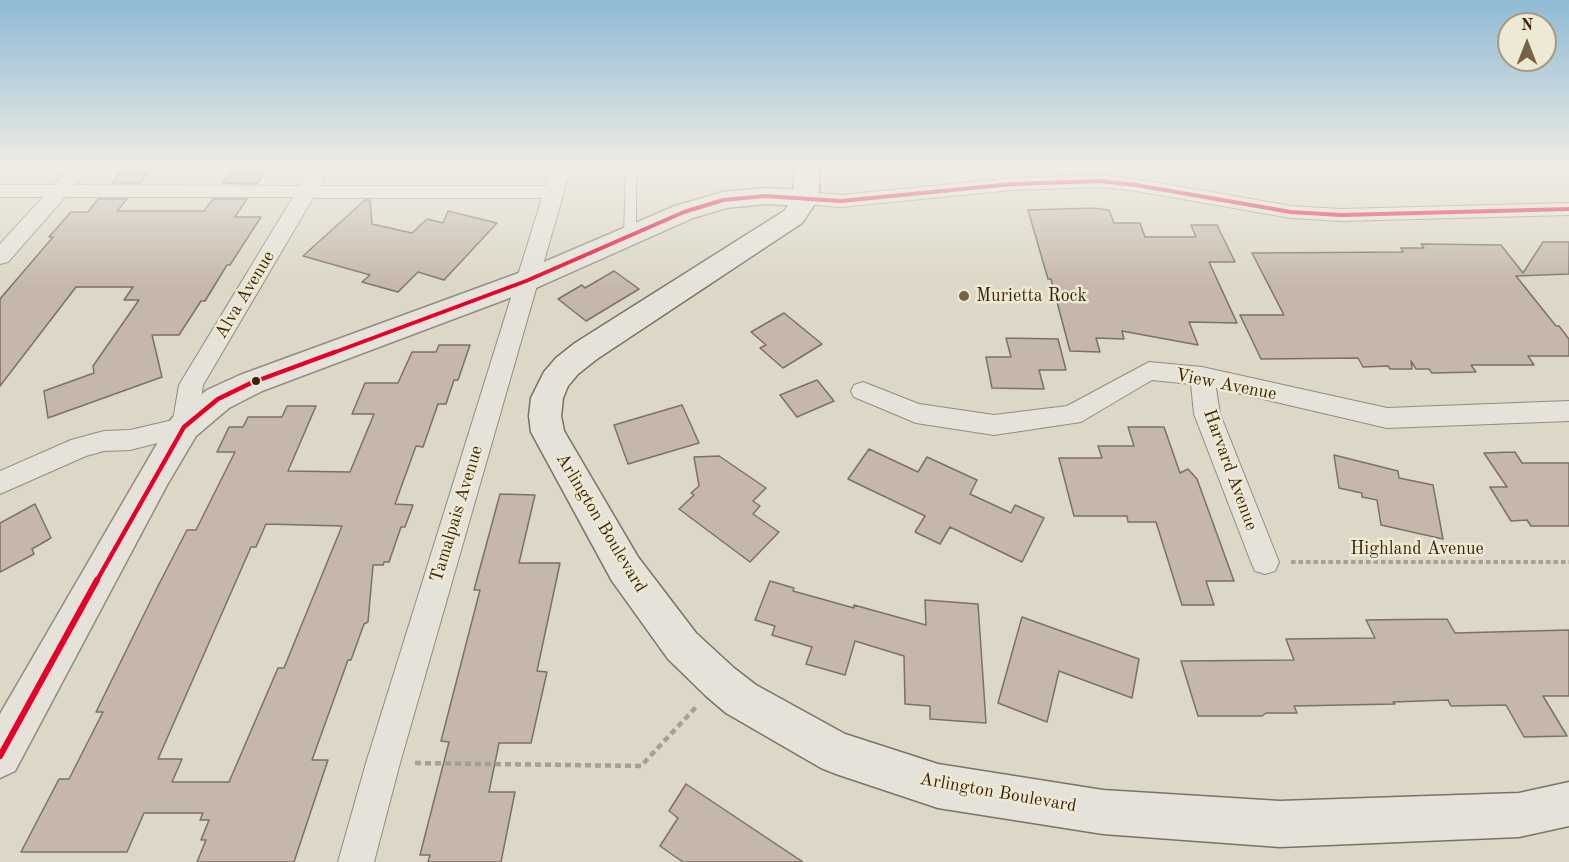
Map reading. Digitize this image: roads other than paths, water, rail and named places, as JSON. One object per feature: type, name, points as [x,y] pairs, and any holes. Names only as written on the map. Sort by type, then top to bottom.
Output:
[{"type":"main road","points":[[0,756],[149,486],[184,428],[218,399],[251,383],[526,281],[700,207]]},
{"type":"main road","name":"Arlington Boulevard","points":[[797,207],[793,217],[567,366],[555,380],[547,398],[545,416],[548,432],[625,569],[682,646],[741,699],[836,753],[938,786],[1103,812],[1280,824],[1519,815],[1569,804]]},
{"type":"street","points":[[0,258],[45,207]]},
{"type":"street","name":"Alva Avenue","points":[[184,428],[191,385],[297,207]]},
{"type":"street","name":"Tamalpais Avenue","points":[[356,862],[383,763],[549,207]]},
{"type":"street","points":[[1267,207],[1291,212],[1331,215],[1569,209]]},
{"type":"street","name":"View Avenue","points":[[863,390],[916,413],[994,425],[1072,415],[1149,371],[1202,376],[1387,418],[1569,411]]},
{"type":"street","name":"Harvard Avenue","points":[[1202,376],[1207,414],[1265,562]]},
{"type":"street","points":[[0,483],[80,447],[105,441],[130,440],[184,428]]},
{"type":"lane","points":[[630,207],[630,236]]},
{"type":"place","name":"Murietta Rock","points":[[964,296]]}]
